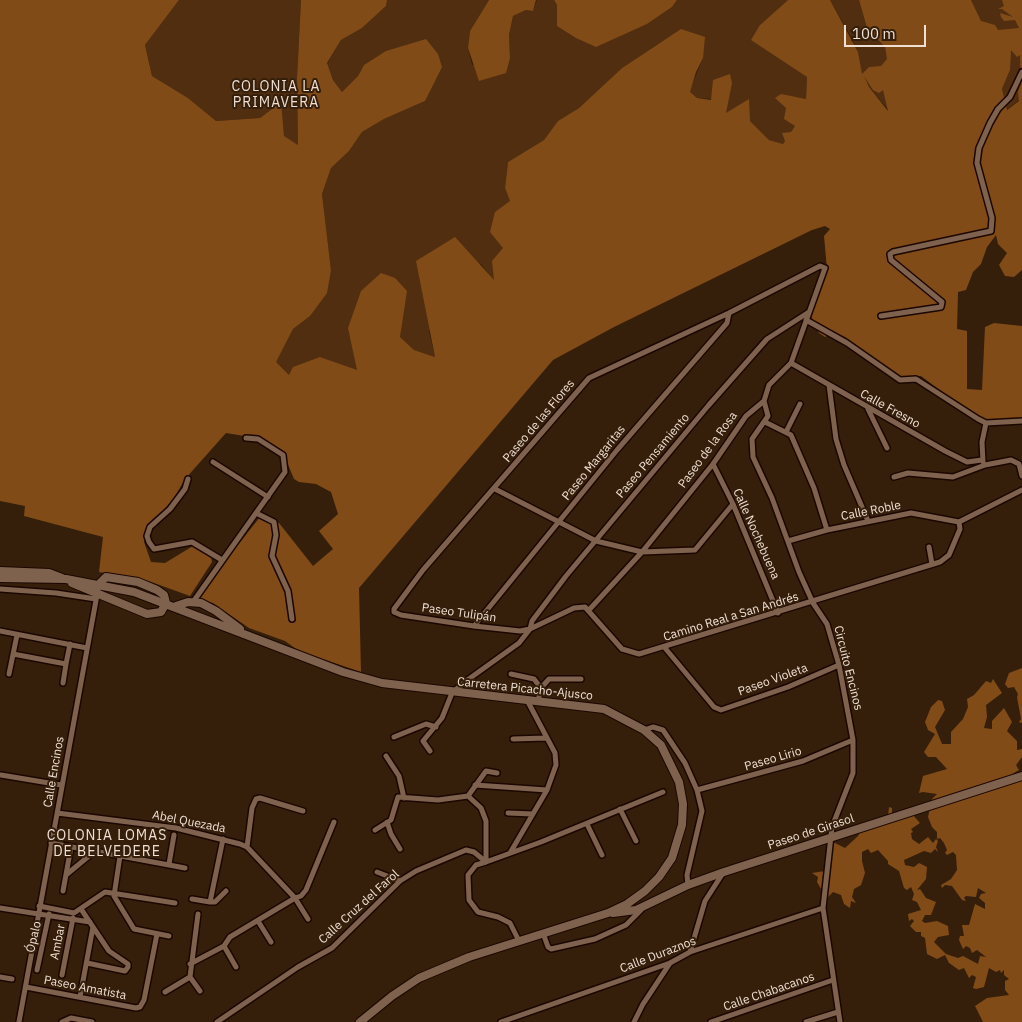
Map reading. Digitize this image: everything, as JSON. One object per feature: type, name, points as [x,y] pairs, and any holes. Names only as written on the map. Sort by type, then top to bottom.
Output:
[{"type":"main road","points":[[0,571],[49,573],[66,580],[96,597],[147,614],[161,612],[166,603],[164,595],[157,590],[138,582],[106,577],[99,584],[66,580],[0,578]]},
{"type":"main road","points":[[176,606],[193,602],[208,606],[247,634]]},
{"type":"main road","name":"Carretera Picacho-Ajusco","points":[[166,603],[365,679],[403,687],[604,709],[644,730],[661,745],[676,773],[683,804],[682,825],[672,858],[659,877],[637,898],[608,913],[469,957],[419,978],[392,996],[360,1022]]},
{"type":"main road","name":"Paseo de Girasol","points":[[608,913],[630,912],[688,885],[724,872],[1022,776]]},
{"type":"street","points":[[881,316],[941,307],[942,302],[891,260],[890,254],[989,234],[991,232],[992,218],[977,163],[979,148],[990,123],[998,109],[1010,97],[1022,72]]},
{"type":"street","name":"Paseo de la Rosa","points":[[589,610],[642,552],[713,464],[746,416],[764,401],[769,385],[791,363],[808,312],[826,270],[826,268],[820,266]]},
{"type":"street","name":"Paseo de las Flores","points":[[395,604],[589,378],[729,313],[820,266]]},
{"type":"street","name":"Paseo Pensamiento","points":[[530,629],[532,621],[633,494],[767,339],[808,312]]},
{"type":"street","name":"Paseo Margaritas","points":[[474,626],[617,450],[727,323],[729,313]]},
{"type":"street","points":[[806,320],[847,343],[900,380],[916,380],[986,423],[1022,421]]},
{"type":"street","name":"Calle Fresno","points":[[791,363],[868,409],[967,462],[984,462]]},
{"type":"street","points":[[829,385],[836,439],[844,465],[868,521]]},
{"type":"street","points":[[764,401],[767,408],[765,422],[786,432],[794,442],[827,530]]},
{"type":"street","points":[[786,432],[800,404]]},
{"type":"street","points":[[868,409],[887,448]]},
{"type":"street","name":"Circuito Encinos","points":[[765,422],[752,439],[751,448],[813,603],[826,624],[839,665],[853,740],[853,772],[834,818],[823,908],[840,1022]]},
{"type":"street","points":[[984,462],[986,423]]},
{"type":"street","points":[[193,602],[285,472],[283,455],[258,440],[246,438]]},
{"type":"street","points":[[894,477],[908,473],[954,477],[984,462],[1016,460],[1022,476]]},
{"type":"street","points":[[214,462],[268,497]]},
{"type":"street","name":"Calle Nochebuena","points":[[713,464],[733,504],[778,613]]},
{"type":"street","points":[[188,479],[185,489],[170,509],[150,527],[147,536],[148,542],[154,549],[192,542],[222,560]]},
{"type":"street","points":[[495,488],[596,541],[642,552],[695,550],[733,504]]},
{"type":"street","points":[[959,522],[1022,490]]},
{"type":"street","points":[[256,513],[274,522],[276,535],[272,556],[288,591],[292,619]]},
{"type":"street","name":"Calle Roble","points":[[788,541],[827,530],[911,513],[959,522]]},
{"type":"street","name":"Camino Real a San Andrés","points":[[589,610],[613,640],[630,653],[639,654],[665,648],[945,560],[950,555],[960,529],[959,522]]},
{"type":"street","points":[[929,547],[932,564]]},
{"type":"street","name":"Calle Encinos","points":[[19,1022],[28,987],[40,906],[54,844],[61,785],[99,584]]},
{"type":"street","points":[[0,589],[96,597]]},
{"type":"street","name":"Paseo Tulipán","points":[[395,604],[394,612],[401,615],[520,631],[530,629]]},
{"type":"street","points":[[430,750],[423,741],[436,727],[452,693],[519,642],[530,629],[580,606],[589,610]]},
{"type":"street","points":[[0,631],[87,648]]},
{"type":"street","points":[[9,674],[16,634]]},
{"type":"street","points":[[63,683],[70,644]]},
{"type":"street","name":"Paseo Violeta","points":[[665,648],[714,707],[721,710],[788,687],[839,665]]},
{"type":"street","points":[[13,654],[66,664]]},
{"type":"street","points":[[511,674],[534,679],[541,688]]},
{"type":"street","points":[[538,701],[541,688],[549,679],[581,679]]},
{"type":"street","points":[[509,853],[547,790],[556,766],[555,753],[527,700]]},
{"type":"street","points":[[394,737],[426,724],[436,727]]},
{"type":"street","points":[[644,730],[653,727],[663,730],[685,763],[702,811],[687,875],[688,885]]},
{"type":"street","points":[[513,739],[546,738]]},
{"type":"street","name":"Paseo Lirio","points":[[696,790],[803,761],[853,740]]},
{"type":"street","points":[[386,756],[399,776],[404,798]]},
{"type":"street","points":[[375,830],[391,820],[396,799],[438,800],[468,796],[486,771],[497,773]]},
{"type":"street","points":[[1,775],[61,785]]},
{"type":"street","points":[[475,785],[547,790]]},
{"type":"street","points":[[519,941],[510,923],[498,916],[478,912],[470,900],[468,875],[476,865],[587,824],[663,792]]},
{"type":"street","points":[[468,796],[481,808],[486,821],[486,862]]},
{"type":"street","points":[[247,847],[252,808],[256,799],[260,798],[303,811]]},
{"type":"street","points":[[620,810],[636,841]]},
{"type":"street","name":"Abel Quezada","points":[[57,813],[176,828],[223,839],[247,847],[294,898],[308,919]]},
{"type":"street","points":[[508,813],[533,814]]},
{"type":"street","points":[[190,964],[224,946],[230,937],[294,898],[301,896],[306,890],[334,822]]},
{"type":"street","points":[[387,822],[391,834],[400,849]]},
{"type":"street","points":[[587,824],[602,855]]},
{"type":"street","points":[[169,864],[174,835]]},
{"type":"street","points":[[210,902],[223,839]]},
{"type":"street","points":[[54,844],[184,868]]},
{"type":"street","points":[[63,891],[71,847]]},
{"type":"street","points":[[66,875],[95,851]]},
{"type":"street","name":"Calle Cruz del Farol","points":[[217,1022],[298,967],[332,948],[400,881],[416,871],[459,851],[474,852],[486,862]]},
{"type":"street","points":[[120,856],[114,896],[134,929],[169,936]]},
{"type":"street","points":[[377,872],[400,881]]},
{"type":"street","points":[[690,952],[705,901],[724,872]]},
{"type":"street","points":[[192,899],[215,902],[226,891]]},
{"type":"street","points":[[40,906],[74,913],[105,892],[175,903]]},
{"type":"street","points":[[543,933],[548,947],[551,949],[595,940],[626,925],[643,907]]},
{"type":"street","points":[[0,908],[90,922]]},
{"type":"street","name":"Ópalo","points":[[36,970],[50,908]]},
{"type":"street","name":"Calle Duraznos","points":[[501,1022],[670,963],[690,952],[823,908]]},
{"type":"street","points":[[81,909],[109,951],[128,964],[128,967],[125,971],[87,964]]},
{"type":"street","name":"Ambar","points":[[62,975],[74,913]]},
{"type":"street","points":[[198,914],[190,964],[190,977],[200,991]]},
{"type":"street","points":[[258,921],[271,942]]},
{"type":"street","points":[[80,998],[93,927]]},
{"type":"street","name":"Paseo Amatista","points":[[28,987],[136,1008],[140,1007],[144,1000],[157,934]]},
{"type":"street","points":[[224,946],[236,967]]},
{"type":"street","points":[[634,1022],[642,1004],[670,963]]},
{"type":"street","points":[[0,977],[12,979]]},
{"type":"street","points":[[165,992],[190,977]]},
{"type":"street","name":"Calle Chabacanos","points":[[711,1022],[833,980]]},
{"type":"street","points":[[806,1022],[838,1012]]},
{"type":"street","points":[[62,1022],[71,1018],[92,1022]]},
{"type":"shaded area","points":[[0,0],[179,0],[145,45],[152,76],[188,98],[216,121],[260,118],[281,102],[284,136],[298,145],[297,78],[301,0],[387,0],[386,6],[362,28],[341,40],[327,63],[333,80],[342,92],[358,76],[364,65],[386,51],[426,39],[438,54],[442,67],[425,101],[384,119],[362,132],[349,151],[331,168],[322,194],[331,270],[327,293],[310,316],[293,329],[276,362],[289,375],[293,367],[320,357],[357,370],[348,328],[361,291],[381,273],[395,278],[407,291],[400,337],[414,350],[435,357],[416,261],[455,237],[494,280],[492,261],[503,248],[490,232],[495,212],[510,201],[505,188],[508,162],[544,140],[558,121],[579,108],[622,68],[681,29],[705,37],[703,58],[696,72],[690,92],[697,98],[711,100],[713,80],[730,74],[732,83],[726,113],[749,99],[750,121],[769,140],[783,144],[785,141],[782,133],[791,132],[795,126],[784,119],[786,108],[775,98],[781,94],[806,99],[807,77],[751,40],[760,25],[788,0],[830,0],[858,52],[862,74],[869,67],[881,66],[887,59],[885,47],[867,28],[859,0],[971,0],[981,21],[995,25],[998,30],[1019,28],[1015,20],[1004,21],[1001,17],[1000,13],[1013,17],[1002,9],[998,9],[1004,6],[1002,0],[1022,0],[1022,270],[1014,277],[1005,276],[999,265],[1007,253],[998,244],[996,235],[987,247],[981,264],[973,272],[966,290],[958,292],[957,329],[967,331],[967,389],[982,390],[985,327],[994,323],[1022,326],[1022,419],[988,422],[974,416],[921,376],[899,378],[845,337],[828,329],[831,334],[825,337],[819,333],[808,310],[812,292],[827,269],[824,236],[830,229],[825,226],[812,230],[614,327],[553,360],[359,588],[361,672],[299,651],[285,641],[249,628],[213,603],[199,599],[203,589],[260,517],[279,523],[313,566],[333,549],[319,531],[338,514],[331,492],[316,484],[299,482],[294,479],[282,450],[263,439],[226,433],[185,479],[174,498],[146,531],[144,542],[151,562],[165,563],[193,546],[211,557],[212,562],[190,596],[143,579],[99,572],[103,537],[24,516],[25,506],[0,501]],"holes":[[[1011,50],[1017,57],[1020,55],[1021,84],[1018,92],[1019,101],[1007,110],[1002,89],[1010,70]],[[864,76],[873,90],[879,93],[883,90],[888,111],[869,87]]]},
{"type":"shaded area","points":[[179,0],[301,0],[297,78],[298,145],[284,137],[280,102],[260,118],[216,121],[188,98],[152,76],[145,45]]},
{"type":"shaded area","points":[[387,0],[489,0],[470,31],[468,48],[472,65],[510,58],[509,35],[513,16],[526,10],[533,11],[537,0],[554,0],[557,5],[558,26],[629,31],[647,24],[672,7],[677,0],[788,0],[760,25],[790,64],[807,77],[806,99],[794,97],[786,108],[795,126],[783,144],[769,140],[750,121],[726,113],[727,100],[697,98],[689,92],[703,58],[669,37],[622,68],[579,108],[558,121],[544,140],[508,162],[505,188],[510,201],[503,248],[494,281],[480,263],[429,331],[435,357],[414,350],[400,337],[402,316],[357,371],[320,357],[289,375],[275,362],[293,329],[310,316],[331,270],[322,194],[331,168],[349,151],[362,132],[384,119],[425,101],[364,65],[358,76],[342,92],[333,80],[327,64],[341,40],[362,28],[386,6]]},
{"type":"shaded area","points":[[489,0],[536,0],[533,11],[526,10],[513,16],[509,35],[510,58],[506,73],[479,81],[468,48],[470,31]]},
{"type":"shaded area","points":[[554,0],[677,0],[672,7],[647,24],[596,47],[576,38],[557,26],[557,5]]},
{"type":"shaded area","points":[[830,0],[859,0],[867,28],[885,47],[892,81],[892,114],[869,87],[860,71],[858,52]]},
{"type":"shaded area","points":[[971,0],[1009,0],[1022,37],[1022,98],[1006,110],[1002,89],[1010,70],[984,28]]},
{"type":"shaded area","points":[[1022,668],[1021,723],[1019,722],[1021,719],[1018,694],[1014,687],[1008,688],[1005,684],[1009,673]]},
{"type":"shaded area","points":[[993,679],[1002,693],[986,705],[987,717],[984,728],[992,729],[992,721],[1004,708],[1012,722],[1007,731],[1017,741],[1017,750],[1022,749],[1022,757],[1016,765],[1019,770],[1012,774],[1017,773],[1022,777],[1022,1022],[983,1022],[975,1006],[987,998],[1009,995],[1005,990],[1005,981],[1009,979],[1004,975],[1004,970],[1001,973],[1000,970],[996,972],[989,968],[984,987],[976,989],[973,988],[976,977],[972,975],[969,978],[964,968],[959,970],[949,963],[945,955],[937,959],[927,954],[925,938],[921,936],[921,932],[916,932],[910,926],[914,921],[912,919],[909,921],[908,914],[921,910],[917,902],[912,900],[914,894],[911,887],[907,890],[904,888],[899,871],[888,864],[888,861],[878,850],[871,853],[868,849],[862,852],[865,873],[861,885],[854,889],[852,897],[856,903],[851,901],[850,908],[844,904],[841,895],[833,892],[828,897],[824,894],[817,882],[818,877],[812,873],[825,871],[831,841],[845,848],[860,832],[866,831],[868,823],[888,816],[889,807],[892,808],[892,814],[912,814],[920,823],[911,829],[913,832],[911,833],[912,839],[919,844],[928,837],[933,843],[936,839],[938,841],[936,847],[938,852],[935,849],[931,853],[924,851],[904,860],[905,865],[914,867],[919,863],[927,867],[926,879],[917,890],[920,889],[926,898],[936,902],[931,915],[925,915],[922,921],[925,923],[937,921],[948,926],[949,935],[938,937],[934,942],[946,954],[958,958],[963,956],[978,964],[980,956],[986,957],[977,950],[972,953],[970,948],[966,946],[963,949],[959,940],[960,936],[964,936],[962,925],[969,925],[975,904],[985,909],[985,903],[979,898],[981,894],[986,893],[978,888],[976,897],[966,896],[964,898],[966,901],[962,900],[952,886],[945,885],[942,888],[941,885],[951,879],[957,870],[956,855],[953,852],[947,855],[945,853],[947,850],[944,843],[940,838],[937,839],[937,832],[932,827],[928,817],[932,799],[937,794],[919,793],[923,776],[947,769],[936,757],[928,757],[924,752],[935,734],[928,730],[925,722],[931,707],[938,700],[942,701],[945,710],[935,727],[942,744],[951,744],[951,732],[963,719],[968,707],[967,699],[974,695],[986,681],[991,683]]},
{"type":"district","name":"COLONIA LA PRIMAVERA","points":[[276,95]]},
{"type":"district","name":"COLONIA LOMAS DE BELVEDERE","points":[[107,844]]}]
